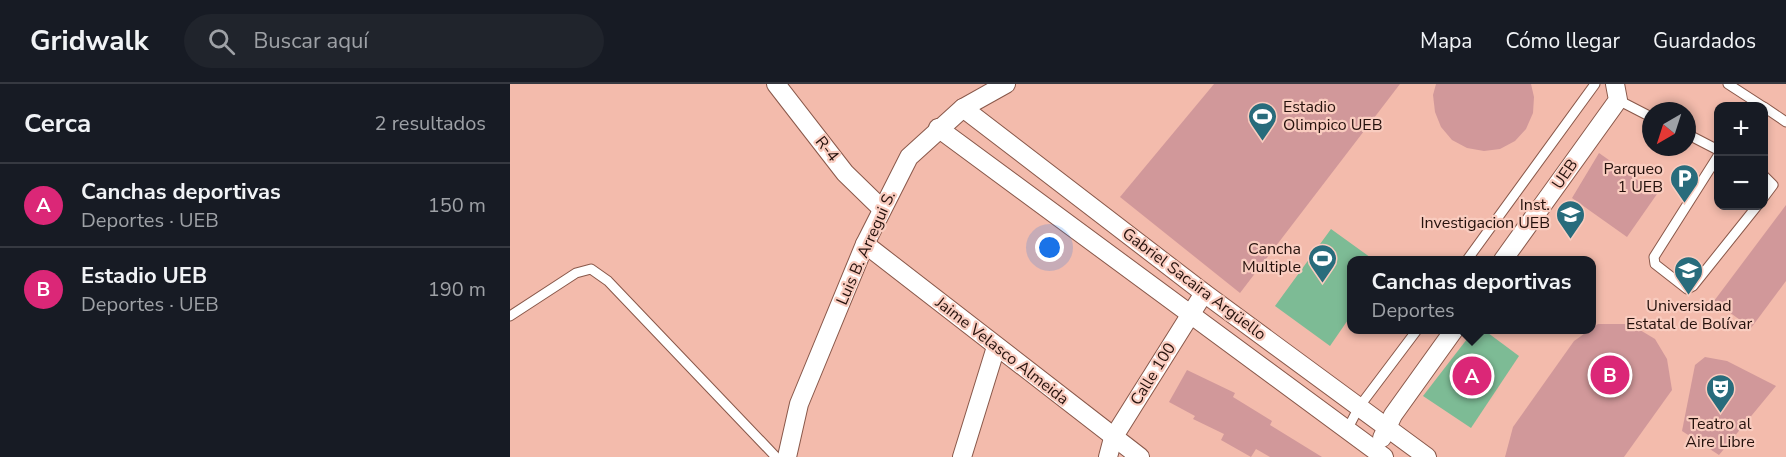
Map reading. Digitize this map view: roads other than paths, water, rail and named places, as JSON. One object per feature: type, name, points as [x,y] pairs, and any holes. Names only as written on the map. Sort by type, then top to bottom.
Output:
[{"type":"street","name":"R-4","points":[[776,84],[845,173],[882,209]]},
{"type":"street","name":"Luis B. Arregui S.","points":[[787,457],[799,404],[865,244],[909,157],[938,128],[963,108],[1006,84]]},
{"type":"street","name":"UEB","points":[[1506,256],[1616,92]]},
{"type":"street","name":"Gabriel Sacaira Argüello","points":[[963,108],[1204,293],[1427,457]]},
{"type":"street","name":"Gabriel Sacaira Argüello","points":[[938,128],[1189,316],[1380,454]]},
{"type":"street","name":"Jaime Velasco Almeida","points":[[865,244],[1140,457]]},
{"type":"street","name":"Calle 100","points":[[1108,457],[1113,438],[1204,293]]},
{"type":"street","points":[[1380,454],[1393,415],[1451,334]]},
{"type":"street","points":[[962,457],[996,347]]},
{"type":"lane","points":[[1471,256],[1595,84]]},
{"type":"lane","points":[[1728,84],[1755,102]]},
{"type":"lane","points":[[1616,92],[1642,111]]},
{"type":"lane","points":[[1768,110],[1786,122]]},
{"type":"lane","points":[[1696,138],[1714,148]]},
{"type":"lane","points":[[1714,164],[1654,257],[1655,264],[1687,289],[1693,286],[1754,210]]},
{"type":"lane","points":[[1768,180],[1773,185],[1768,192]]},
{"type":"lane","points":[[510,316],[576,273],[591,269],[608,281],[776,457]]},
{"type":"lane","points":[[1347,430],[1359,407],[1414,334]]},
{"type":"place","name":"Estadio Olimpico UEB","points":[[1262,142]]},
{"type":"place","name":"Parqueo 1 UEB","points":[[1684,204]]},
{"type":"place","name":"Inst. Investigacion UEB","points":[[1571,240]]},
{"type":"place","name":"Cancha Multiple","points":[[1322,284]]},
{"type":"place","name":"Universidad Estatal de Bolívar","points":[[1689,296]]},
{"type":"place","name":"Estadio UEB","points":[[1610,375]]},
{"type":"place","name":"Canchas deportivas","points":[[1472,376]]},
{"type":"place","name":"Teatro al Aire Libre","points":[[1720,414]]}]
